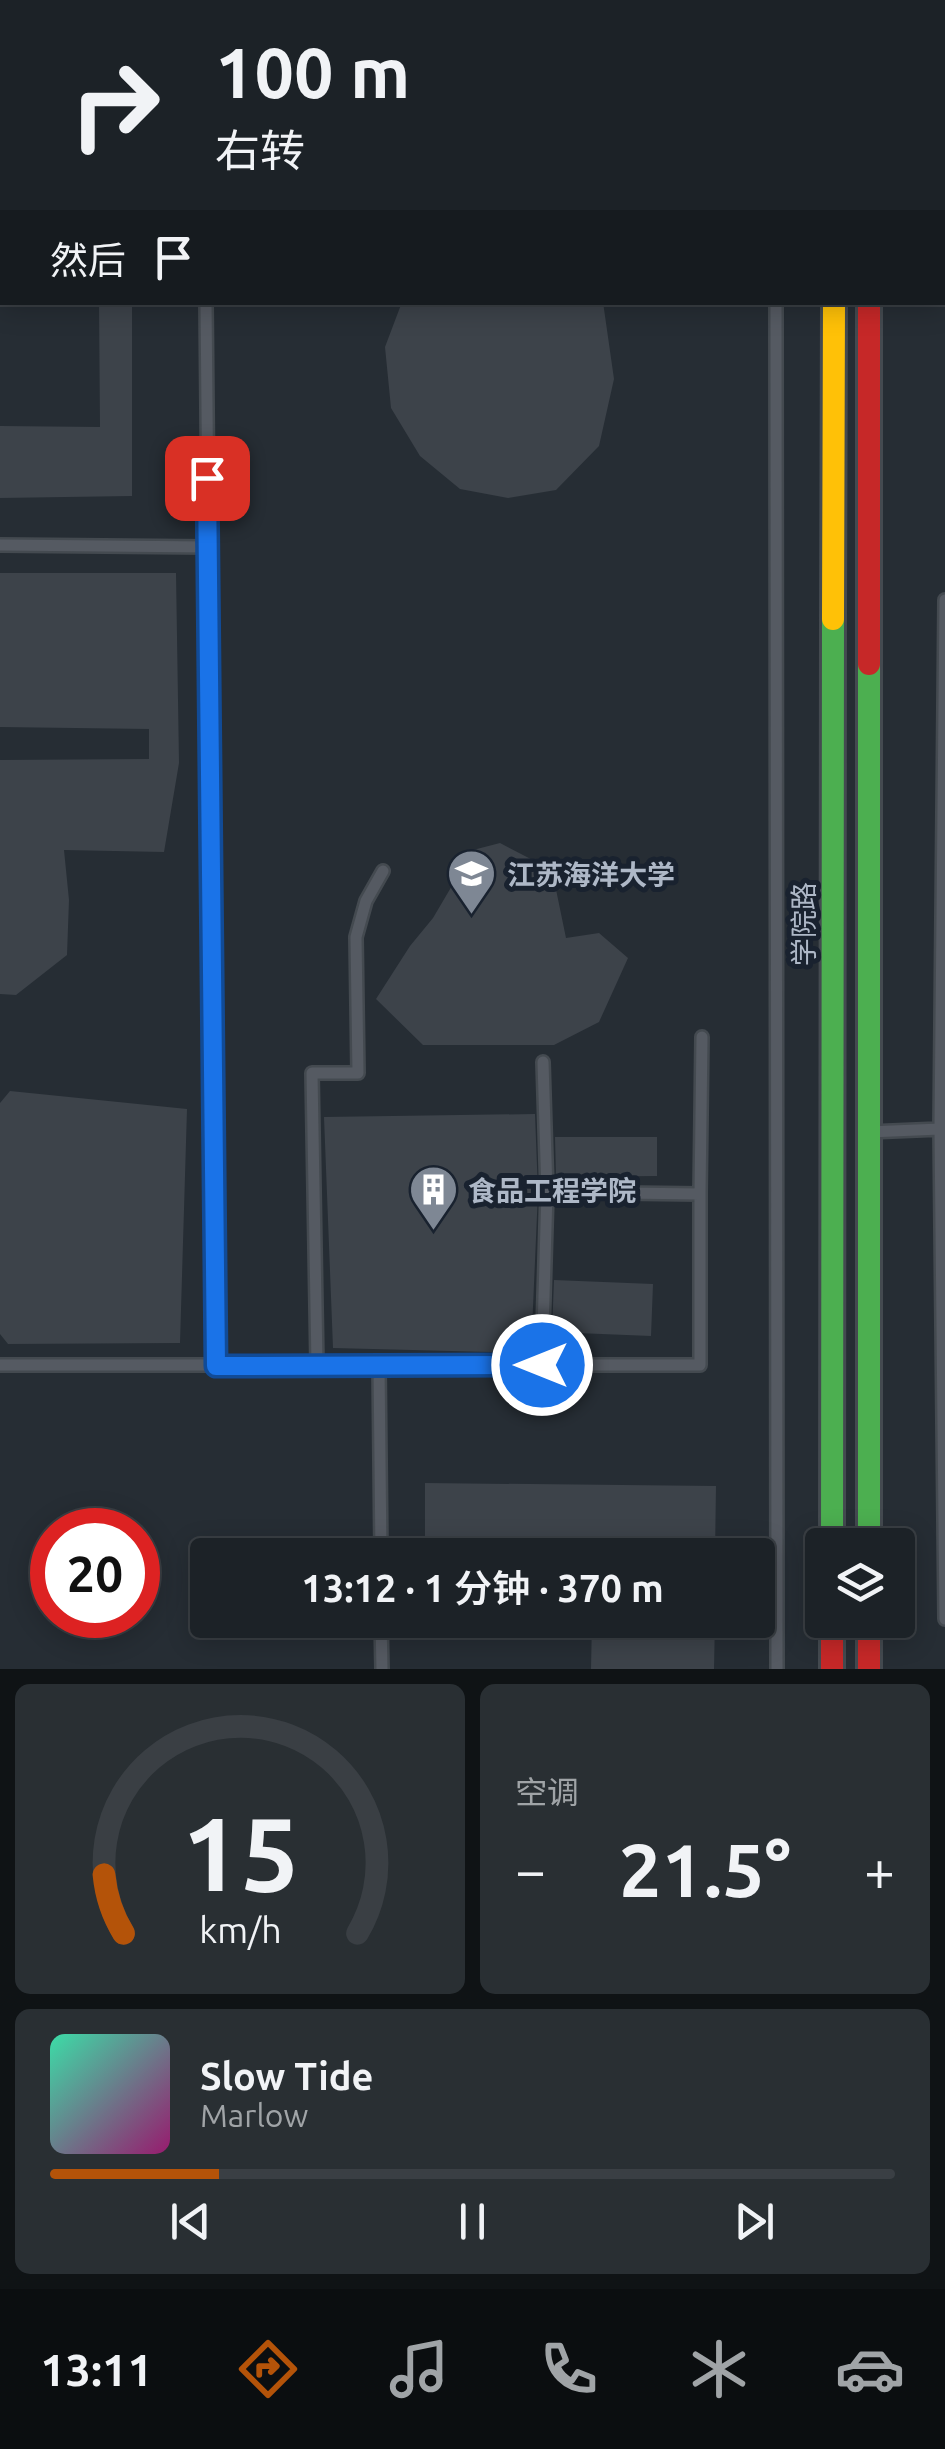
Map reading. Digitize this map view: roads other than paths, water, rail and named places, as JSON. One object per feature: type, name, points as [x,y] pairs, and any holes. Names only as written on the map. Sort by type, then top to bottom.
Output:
[{"type":"main road","name":"学院路","points":[[832,1528],[834,305]]},
{"type":"main road","points":[[869,305],[869,1528]]},
{"type":"main road","points":[[832,1638],[832,1669]]},
{"type":"main road","points":[[869,1638],[869,1669]]},
{"type":"lane","points":[[206,305],[216,1366]]},
{"type":"lane","points":[[776,305],[777,1669]]},
{"type":"lane","points":[[0,546],[208,548]]},
{"type":"lane","points":[[945,600],[940,1129],[945,1619]]},
{"type":"lane","points":[[316,1366],[312,1074],[358,1073],[356,937],[366,901],[384,870]]},
{"type":"lane","points":[[0,1364],[700,1366],[702,1038]]},
{"type":"lane","points":[[542,1365],[547,1192],[543,1062]]},
{"type":"lane","points":[[869,1132],[940,1129]]},
{"type":"lane","points":[[547,1192],[700,1194]]},
{"type":"lane","points":[[379,1366],[380,1538]]},
{"type":"lane","points":[[381,1638],[382,1669]]},
{"type":"place","name":"江苏海洋大学","points":[[472,916]]},
{"type":"place","name":"食品工程学院","points":[[433,1232]]}]
